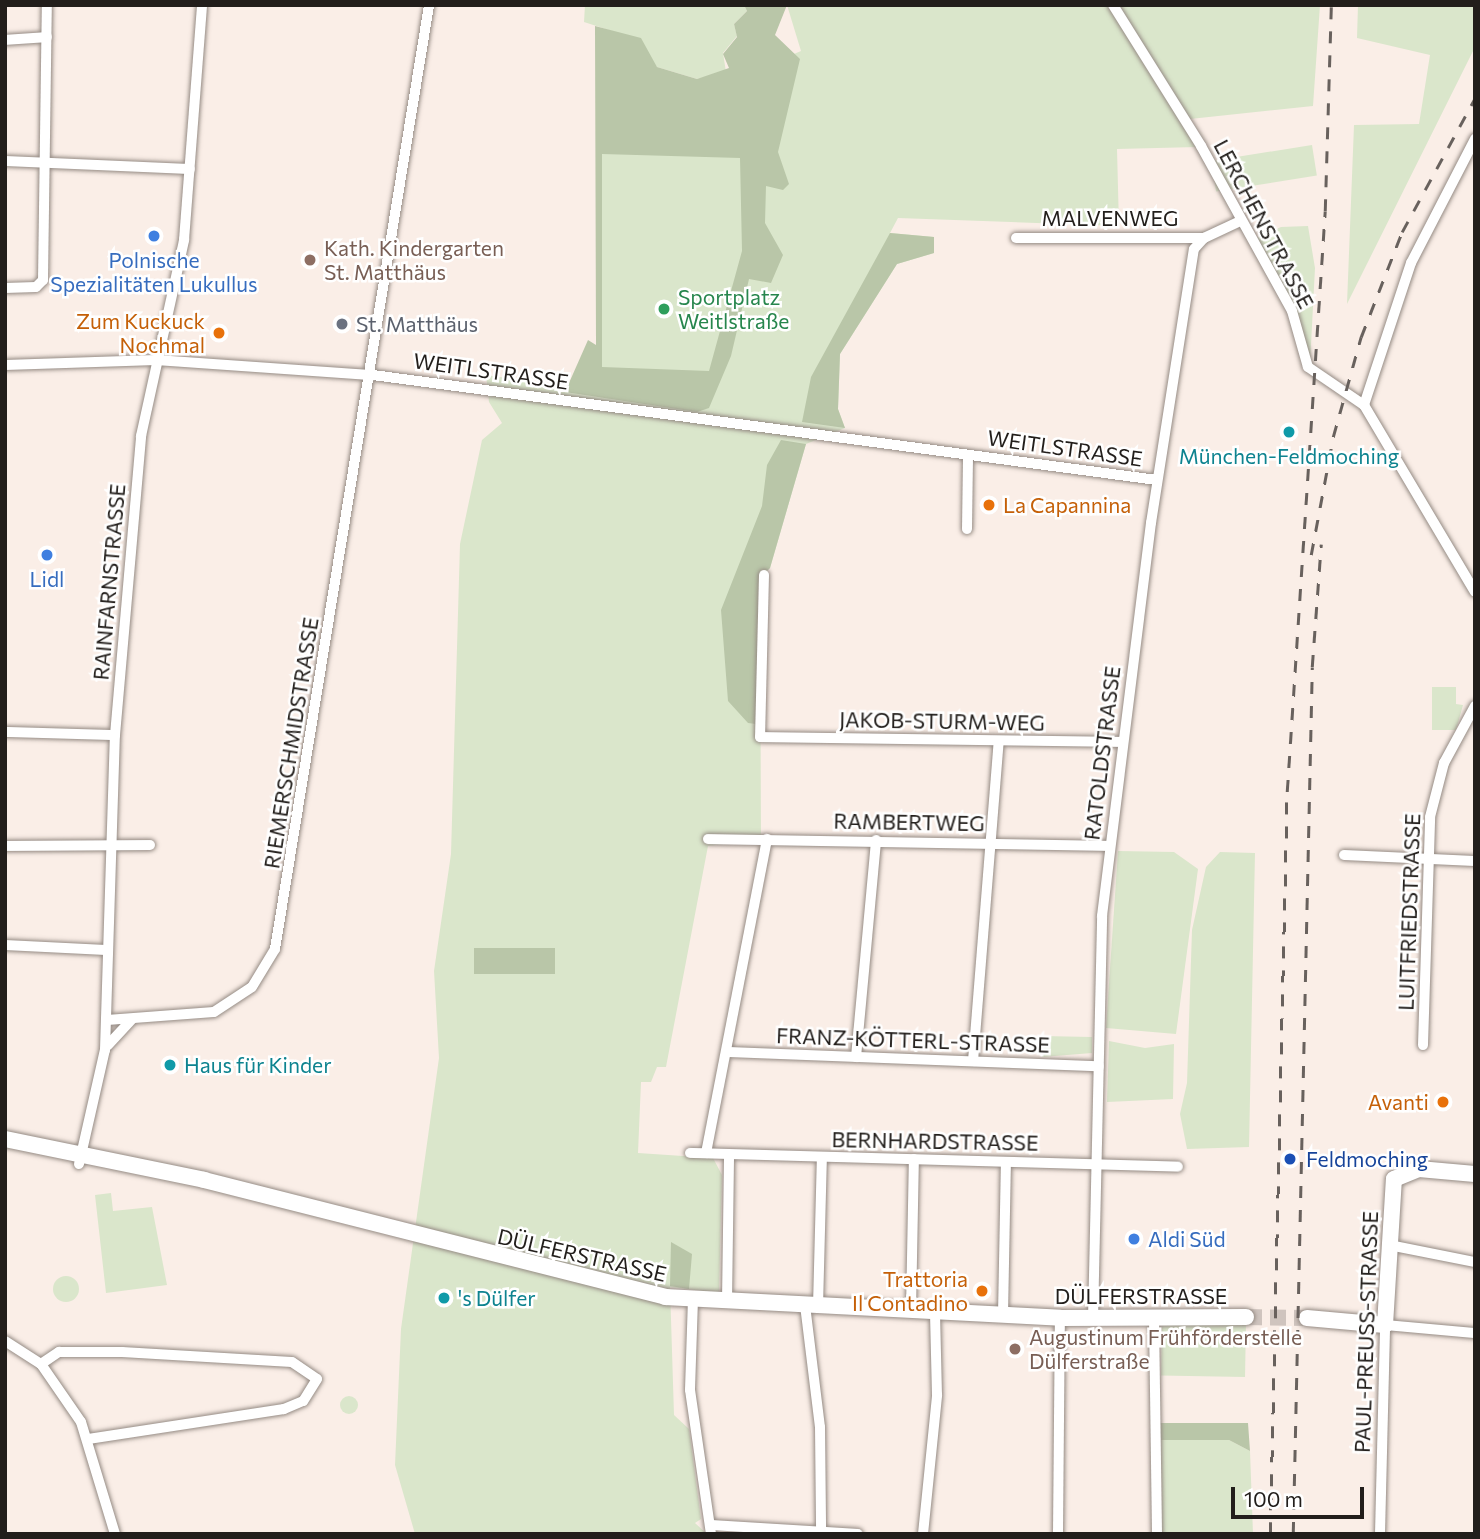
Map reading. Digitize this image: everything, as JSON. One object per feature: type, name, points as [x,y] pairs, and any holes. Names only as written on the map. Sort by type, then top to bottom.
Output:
[{"type":"main road","name":"DÜLFERSTRASSE","points":[[5,1139],[602,1285],[692,1299],[1060,1318],[1246,1317]]},
{"type":"main road","name":"PAUL-PREUSS-STRASSE","points":[[1385,1325],[1389,1245],[1397,1175],[1419,1169],[1475,1174]]},
{"type":"main road","points":[[1307,1318],[1385,1325]]},
{"type":"street","points":[[5,288],[42,283],[47,5]]},
{"type":"street","name":"RAINFARNSTRASSE","points":[[81,1158],[105,1050],[109,846],[115,735],[141,436],[156,360],[180,264],[202,5]]},
{"type":"street","name":"RIEMERSCHMIDSTRASSE","points":[[107,1020],[214,1012],[252,987],[275,949],[373,375],[429,5]]},
{"type":"street","name":"LERCHENSTRASSE","points":[[1113,5],[1201,146],[1239,222],[1292,311],[1308,367],[1364,405],[1475,592]]},
{"type":"street","points":[[5,40],[47,37]]},
{"type":"street","points":[[1364,405],[1411,263],[1475,139]]},
{"type":"street","points":[[5,161],[44,160],[190,169]]},
{"type":"street","points":[[1204,238],[1239,222]]},
{"type":"street","name":"MALVENWEG","points":[[1016,238],[1204,238]]},
{"type":"street","name":"RATOLDSTRASSE","points":[[1093,1319],[1099,1066],[1109,846],[1157,480],[1191,260],[1204,238]]},
{"type":"street","name":"WEITLSTRASSE","points":[[5,365],[156,360],[373,375],[1157,480]]},
{"type":"street","name":"WEITLSTRASSE","points":[[967,529],[968,455]]},
{"type":"street","name":"JAKOB-STURM-WEG","points":[[764,575],[760,737],[1122,742]]},
{"type":"street","name":"LUITFRIEDSTRASSE","points":[[1423,1045],[1428,857],[1444,763],[1475,706]]},
{"type":"street","points":[[5,732],[115,735]]},
{"type":"street","points":[[973,1060],[987,843],[999,741]]},
{"type":"street","name":"RAMBERTWEG","points":[[708,839],[1109,846]]},
{"type":"street","points":[[706,1153],[767,839]]},
{"type":"street","points":[[856,1057],[876,840]]},
{"type":"street","points":[[5,846],[150,845]]},
{"type":"street","points":[[1344,855],[1475,861]]},
{"type":"street","points":[[5,945],[106,950]]},
{"type":"street","points":[[105,1050],[117,1029],[135,1017]]},
{"type":"street","name":"FRANZ-KÖTTERL-STRASSE","points":[[727,1052],[1099,1066]]},
{"type":"street","name":"BERNHARDSTRASSE","points":[[691,1153],[1178,1167]]},
{"type":"street","points":[[727,1301],[729,1155]]},
{"type":"street","points":[[821,1530],[820,1427],[811,1305],[822,1158]]},
{"type":"street","points":[[911,1310],[914,1159]]},
{"type":"street","points":[[1003,1315],[1006,1162]]},
{"type":"street","points":[[1389,1245],[1475,1262]]},
{"type":"street","points":[[692,1299],[690,1390],[711,1529],[821,1530],[858,1534]]},
{"type":"street","points":[[923,1534],[937,1395],[935,1312]]},
{"type":"street","points":[[1058,1534],[1060,1318]]},
{"type":"street","points":[[1154,1319],[1157,1534]]},
{"type":"street","points":[[1385,1325],[1475,1333]]},
{"type":"street","name":"PAUL-PREUSS-STRASSE","points":[[1380,1534],[1385,1325]]},
{"type":"street","points":[[5,1341],[41,1364],[88,1439],[107,1496],[115,1534]]},
{"type":"street","points":[[41,1364],[70,1350],[159,1354],[292,1362],[317,1379],[303,1401],[284,1409],[88,1439]]},
{"type":"green space","points":[[585,5],[744,5],[747,11],[734,24],[737,36],[723,53],[726,72],[697,79],[657,67],[615,32],[584,22]]},
{"type":"green space","points":[[744,5],[787,5],[775,35],[800,59],[778,152],[789,184],[783,190],[766,186],[765,223],[783,255],[771,283],[749,279],[731,356],[709,408],[697,412],[565,392],[588,340],[596,345],[595,26],[641,38],[657,67],[697,79],[729,68],[723,54],[737,37],[734,24],[747,11]],"holes":[[[602,154],[740,158],[742,251],[709,371],[602,367]]]},
{"type":"green space","points":[[787,5],[1320,5],[1313,106],[1190,119],[1197,147],[1117,149],[1119,226],[898,218],[890,233],[934,237],[934,253],[897,264],[840,354],[838,409],[845,428],[806,444],[770,568],[760,578],[761,839],[708,846],[666,1067],[657,1067],[651,1082],[641,1082],[638,1153],[713,1158],[722,1175],[719,1293],[670,1287],[674,1415],[689,1429],[701,1519],[695,1523],[707,1534],[415,1534],[395,1465],[401,1329],[439,1058],[434,971],[451,854],[460,544],[482,440],[502,423],[489,402],[486,375],[700,407],[709,372],[602,368],[602,154],[721,85],[801,51]]},
{"type":"green space","points":[[1358,5],[1475,5],[1475,47],[1347,304],[1354,125],[1419,124],[1430,55],[1357,38]]},
{"type":"green space","points":[[1312,145],[1317,176],[1216,192],[1211,161]]},
{"type":"green space","points":[[1308,226],[1315,268],[1310,364],[1294,315],[1250,241],[1281,227]]},
{"type":"green space","points":[[890,233],[934,237],[934,253],[897,264],[840,354],[838,409],[845,428],[802,422],[811,377]]},
{"type":"green space","points":[[781,440],[806,444],[770,568],[760,578],[756,724],[748,723],[728,701],[721,610],[762,506],[767,465]]},
{"type":"green space","points":[[1432,687],[1456,687],[1456,704],[1463,705],[1456,730],[1432,730]]},
{"type":"green space","points":[[1118,851],[1174,852],[1198,869],[1176,1034],[1106,1028]]},
{"type":"green space","points":[[1220,852],[1255,853],[1249,1147],[1187,1149],[1180,1114],[1187,1083],[1192,930],[1206,867]]},
{"type":"green space","points":[[474,948],[555,948],[555,974],[474,974]]},
{"type":"green space","points":[[1042,1036],[1092,1037],[1092,1053],[1042,1057]]},
{"type":"green space","points":[[1109,1041],[1145,1048],[1174,1044],[1173,1099],[1107,1102]]},
{"type":"green space","points":[[111,1193],[113,1211],[152,1207],[167,1285],[106,1293],[95,1195]]},
{"type":"green space","points":[[671,1242],[692,1254],[689,1289],[670,1286]]},
{"type":"green space","points":[[66,1276],[75,1280],[79,1289],[75,1298],[66,1302],[57,1298],[53,1289],[57,1280]]},
{"type":"green space","points":[[1162,1320],[1246,1321],[1245,1377],[1161,1376]]},
{"type":"green space","points":[[345,1396],[353,1396],[358,1405],[356,1412],[345,1414],[340,1409],[340,1401]]},
{"type":"green space","points":[[1158,1423],[1248,1423],[1250,1451],[1229,1440],[1161,1440]]},
{"type":"green space","points":[[1161,1440],[1229,1440],[1250,1451],[1253,1534],[1162,1534]]},
{"type":"tunnel","points":[[1246,1317],[1307,1318]]},
{"type":"railway","points":[[1270,1534],[1287,792],[1325,211],[1331,5]]},
{"type":"railway","points":[[1311,555],[1333,437],[1361,337],[1402,232],[1475,98]]},
{"type":"railway","points":[[1293,1534],[1312,667],[1321,544]]},
{"type":"place","name":"Polnische Spezialitäten Lukullus","points":[[154,236]]},
{"type":"place","name":"Kath. Kindergarten St. Matthäus","points":[[310,260]]},
{"type":"place","name":"Sportplatz Weitlstraße","points":[[664,309]]},
{"type":"place","name":"St. Matthäus","points":[[342,324]]},
{"type":"place","name":"Zum Kuckuck Nochmal","points":[[219,333]]},
{"type":"place","name":"München-Feldmoching","points":[[1289,432]]},
{"type":"place","name":"La Capannina","points":[[989,505]]},
{"type":"place","name":"Lidl","points":[[47,555]]},
{"type":"place","name":"Haus für Kinder","points":[[170,1065]]},
{"type":"place","name":"Avanti","points":[[1443,1102]]},
{"type":"place","name":"Feldmoching","points":[[1290,1159]]},
{"type":"place","name":"Aldi Süd","points":[[1134,1239]]},
{"type":"place","name":"Trattoria Il Contadino","points":[[982,1291]]},
{"type":"place","name":"'s Dülfer","points":[[444,1298]]},
{"type":"place","name":"Augustinum Frühförderstelle Dülferstraße","points":[[1015,1349]]}]
